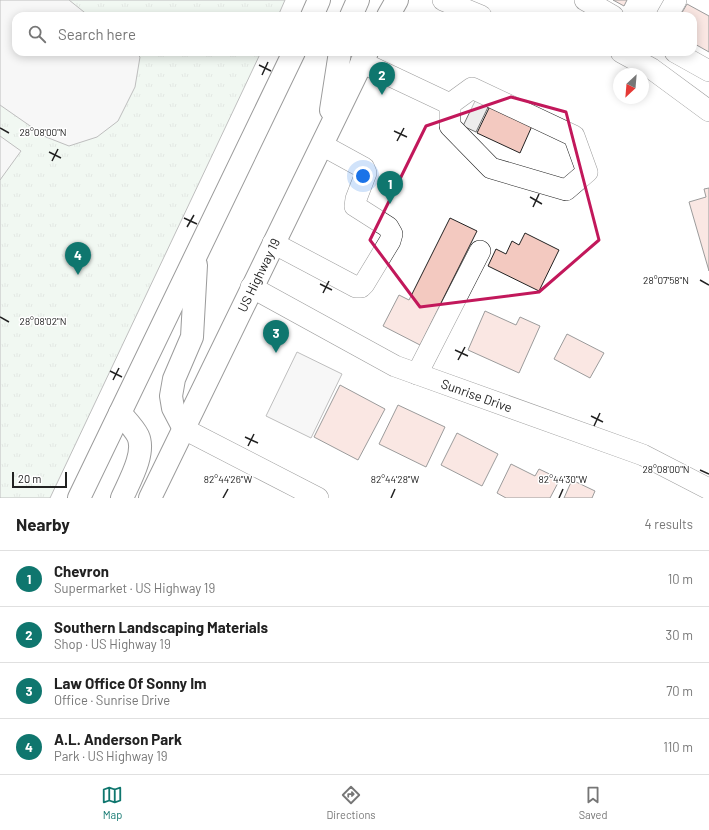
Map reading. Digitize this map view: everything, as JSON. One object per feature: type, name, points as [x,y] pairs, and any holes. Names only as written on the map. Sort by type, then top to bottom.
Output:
[{"type":"highway","points":[[314,12],[319,0]]},
{"type":"highway","points":[[353,12],[358,0]]},
{"type":"highway","points":[[390,12],[397,0]]},
{"type":"highway","points":[[79,498],[292,56]]},
{"type":"highway","points":[[324,140],[339,56]]},
{"type":"highway","name":"US Highway 19","points":[[150,498],[251,287],[364,57]]},
{"type":"highway","points":[[184,429],[173,408],[171,396],[174,379],[192,337],[196,256]]},
{"type":"highway","points":[[120,413],[138,436],[139,450],[137,464],[122,498]]},
{"type":"street","points":[[443,0],[472,12]]},
{"type":"street","points":[[585,0],[606,12]]},
{"type":"street","points":[[669,12],[676,0]]},
{"type":"street","points":[[628,56],[652,69],[709,111]]},
{"type":"street","points":[[682,56],[709,72]]},
{"type":"street","points":[[364,57],[450,104]]},
{"type":"street","points":[[472,88],[574,136],[587,172],[566,190],[491,168],[450,126],[450,104],[472,88]]},
{"type":"street","points":[[273,243],[356,287],[361,287],[390,241],[392,234],[388,227],[355,206],[356,199],[366,173],[364,168],[324,140]]},
{"type":"street","points":[[417,374],[480,251]]},
{"type":"street","name":"Sunrise Drive","points":[[251,287],[395,366],[647,456],[709,489]]},
{"type":"street","points":[[184,429],[318,498]]},
{"type":"highlighted area","points":[[511,97],[566,112],[599,240],[539,292],[420,307],[370,240],[426,126]]},
{"type":"green space","points":[[0,0],[285,0],[280,12],[12,12],[12,56],[259,56],[50,498],[0,498]]},
{"type":"shaded area","points":[[0,0],[69,0],[84,12],[12,12],[12,56],[140,57],[135,87],[118,121],[97,137],[69,146],[46,137],[0,105]]},
{"type":"shaded area","points":[[476,99],[489,105],[476,132],[463,126]]},
{"type":"shaded area","points":[[0,136],[21,151],[0,180]]},
{"type":"shaded area","points":[[297,352],[342,374],[311,438],[266,416]]},
{"type":"building","points":[[613,0],[627,0],[624,6]]},
{"type":"building","points":[[687,4],[709,16],[709,52],[697,45],[697,12],[682,12]]},
{"type":"building","points":[[490,106],[532,126],[520,153],[477,133]]},
{"type":"building","points":[[709,188],[709,271],[689,202],[706,197],[704,189]]},
{"type":"building","points":[[450,218],[477,231],[420,345],[383,326],[399,295],[409,300]]},
{"type":"building","points":[[525,233],[559,250],[539,291],[488,266],[496,249],[506,254],[512,241],[519,245]]},
{"type":"building","points":[[485,311],[516,325],[520,317],[540,326],[519,373],[468,350]]},
{"type":"building","points":[[567,334],[604,353],[590,378],[554,359]]},
{"type":"building","points":[[340,385],[385,409],[358,460],[314,437]]},
{"type":"building","points":[[398,405],[445,427],[426,467],[379,444]]},
{"type":"building","points":[[457,433],[498,454],[482,486],[441,465]]},
{"type":"building","points":[[511,464],[535,476],[539,469],[560,479],[550,498],[506,498],[497,493]]},
{"type":"building","points":[[572,480],[595,491],[592,498],[564,498]]},
{"type":"place","name":"Southern Landscaping Materials","points":[[382,95]]},
{"type":"place","name":"Chevron","points":[[390,204]]},
{"type":"place","name":"A.L. Anderson Park","points":[[78,275]]},
{"type":"place","name":"Law Office Of Sonny Im","points":[[276,353]]}]
